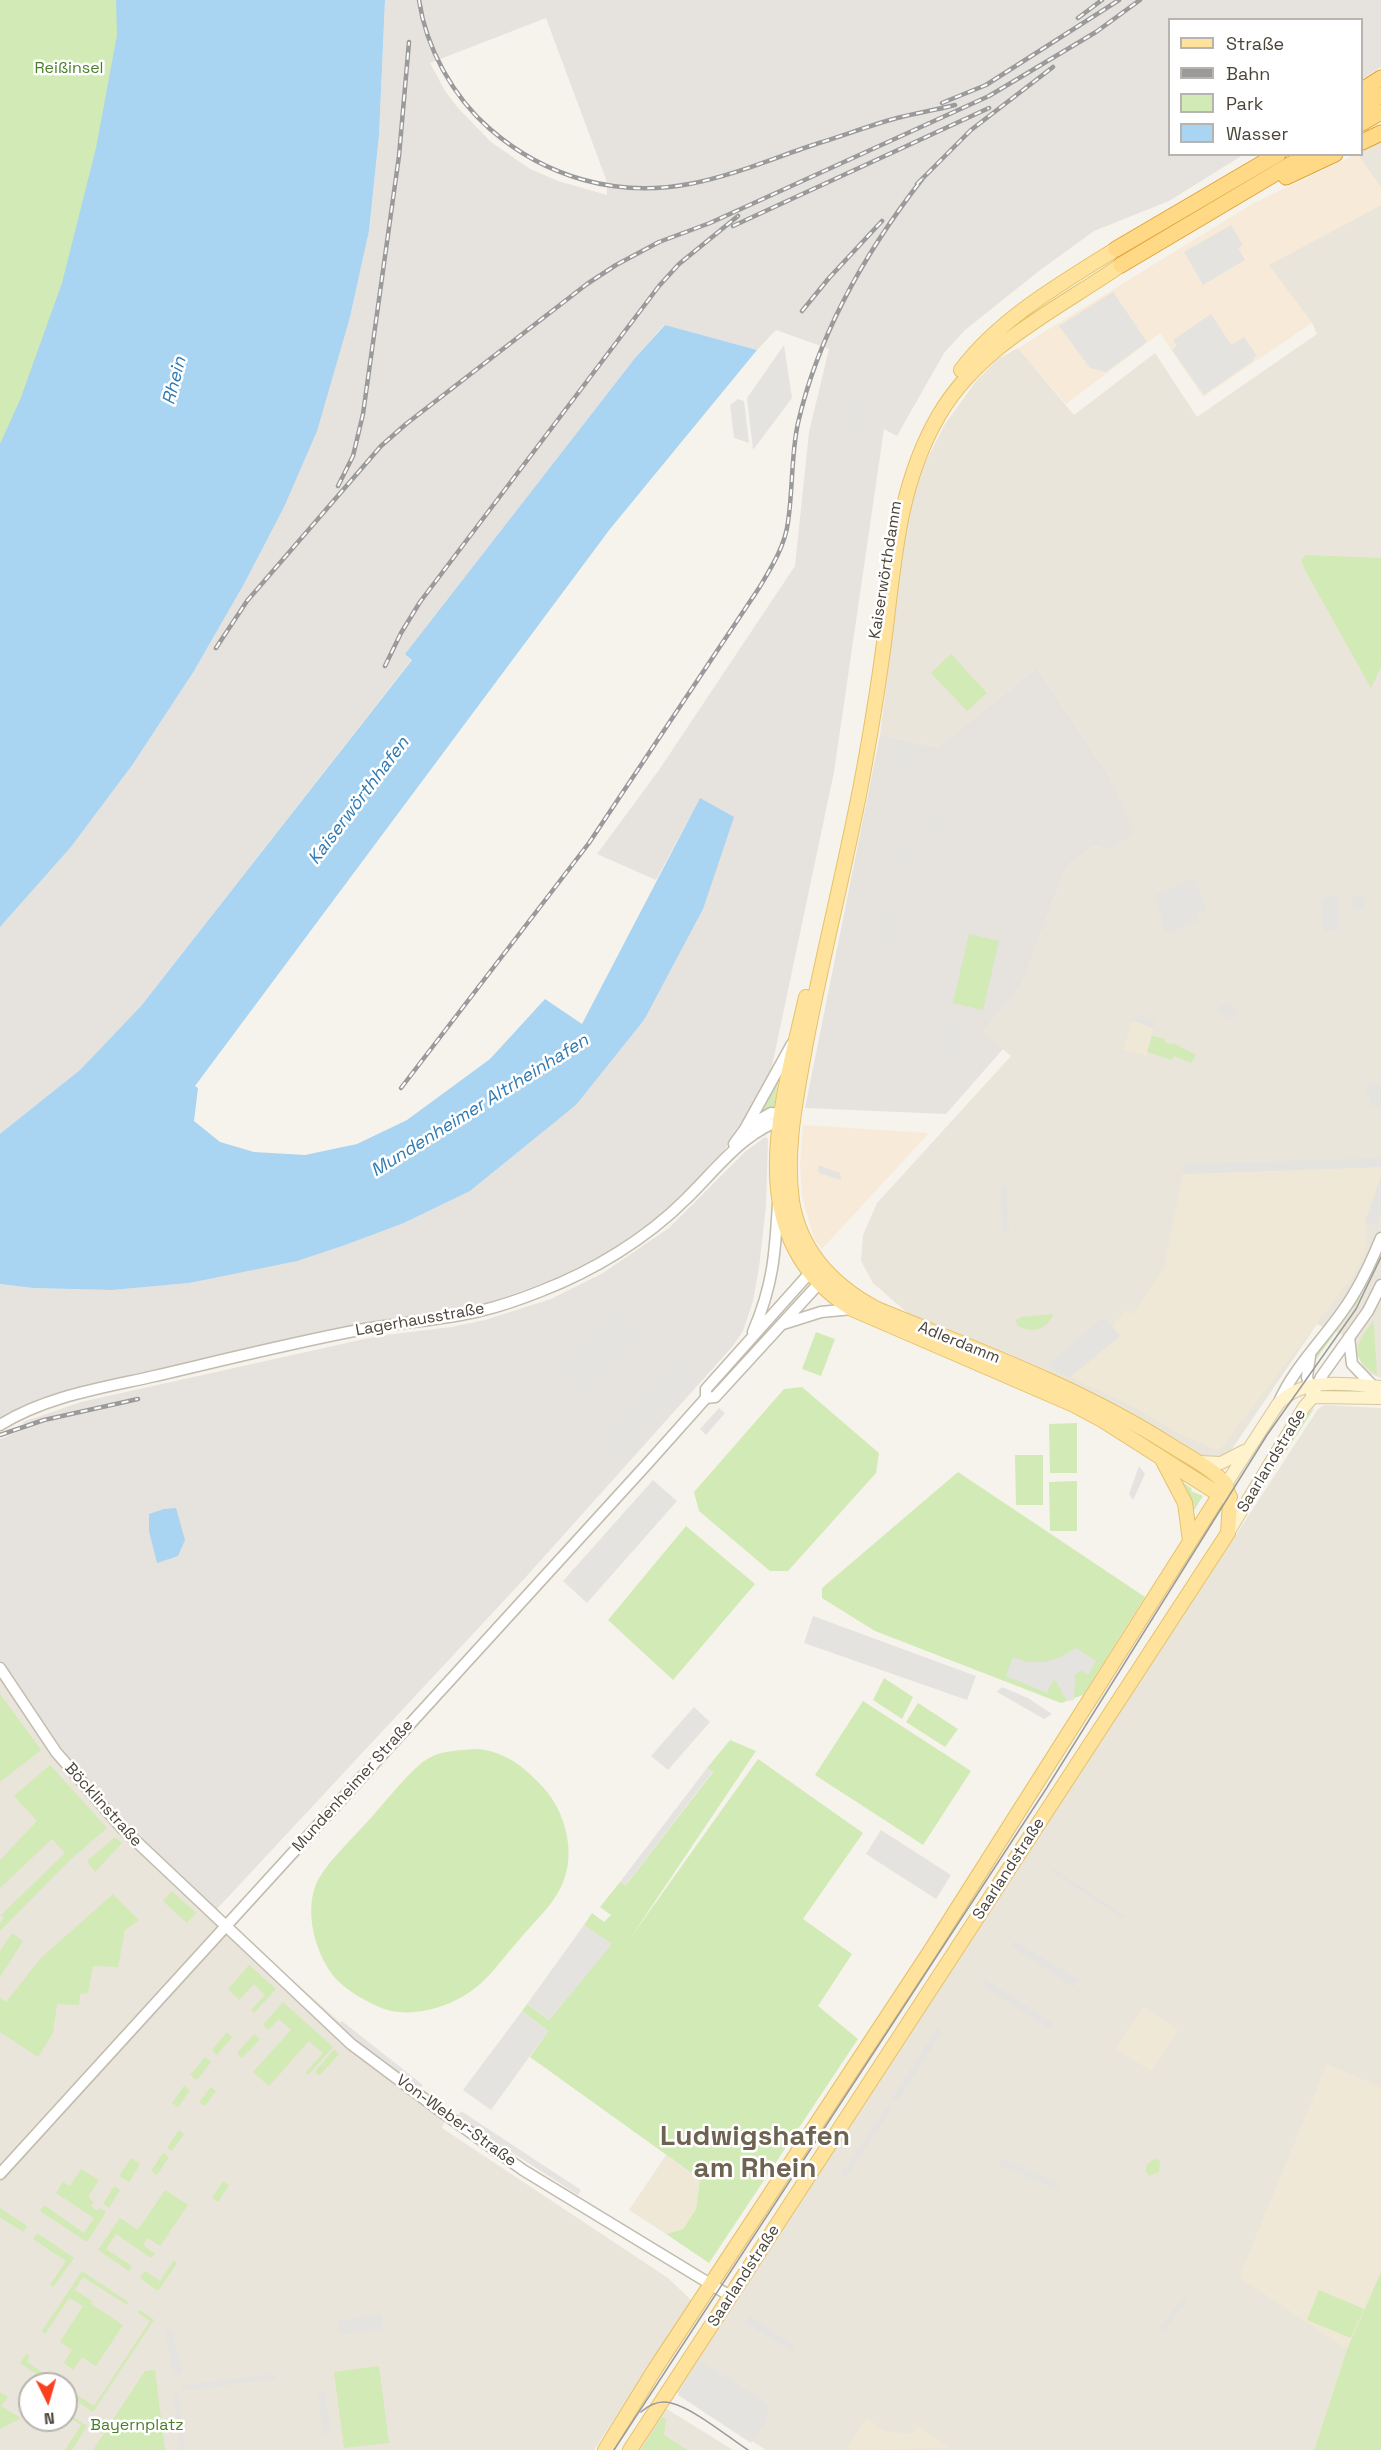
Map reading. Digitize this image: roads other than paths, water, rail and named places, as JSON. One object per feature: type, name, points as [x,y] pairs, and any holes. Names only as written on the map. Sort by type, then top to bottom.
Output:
[{"type":"highway","points":[[1363,89],[1381,78]]},
{"type":"highway","points":[[1363,105],[1381,95]]},
{"type":"highway","points":[[1363,122],[1381,112]]},
{"type":"highway","points":[[1363,142],[1381,133]]},
{"type":"highway","points":[[1242,176],[1262,156]]},
{"type":"highway","points":[[1242,176],[1275,156]]},
{"type":"highway","points":[[1217,208],[1305,156]]},
{"type":"highway","points":[[1217,208],[1331,156]]},
{"type":"highway","name":"Kaiserwörthdamm","points":[[1116,249],[1242,176]]},
{"type":"highway","name":"Kaiserwörthdamm","points":[[1121,265],[1217,208]]},
{"type":"main road","name":"Kaiserwörthdamm","points":[[785,1117],[797,1036],[854,774],[894,510],[912,449],[930,414],[964,367],[983,346],[1048,293],[1116,249]]},
{"type":"main road","name":"Kaiserwörthdamm","points":[[785,1117],[863,775],[902,512],[915,464],[939,416],[953,393],[971,372],[1012,336],[1121,265]]},
{"type":"main road","points":[[785,1117],[776,1170],[778,1198],[789,1237],[802,1264],[819,1273]]},
{"type":"main road","name":"Adlerdamm","points":[[785,1117],[793,1205],[799,1228],[819,1273],[852,1309],[1074,1405],[1161,1458],[1225,1492]]},
{"type":"main road","name":"Adlerdamm","points":[[819,1273],[877,1309],[1047,1379],[1110,1409],[1197,1462],[1225,1492]]},
{"type":"main road","points":[[1282,1400],[1313,1389],[1377,1387]]},
{"type":"main road","points":[[1313,1389],[1381,1398]]},
{"type":"main road","name":"Saarlandstraße","points":[[630,2450],[1247,1504],[1313,1389]]},
{"type":"main road","name":"Saarlandstraße","points":[[605,2450],[929,1953],[1190,1543],[1225,1492],[1248,1449],[1282,1400]]},
{"type":"main road","points":[[1197,1462],[1221,1463],[1248,1449]]},
{"type":"main road","points":[[1161,1458],[1185,1503],[1190,1543]]},
{"type":"main road","points":[[1228,1533],[1225,1492],[1253,1490]]},
{"type":"street","points":[[723,1158],[745,1129],[797,1036]]},
{"type":"street","points":[[745,1129],[757,1119],[771,1113],[785,1117]]},
{"type":"street","name":"Lagerhausstraße","points":[[0,1425],[19,1414],[67,1395],[358,1330],[480,1311],[543,1290],[606,1259],[651,1229],[685,1200],[723,1158],[761,1128],[785,1117]]},
{"type":"street","points":[[749,1342],[766,1300],[774,1266],[778,1198]]},
{"type":"street","name":"Saarlandstraße","points":[[1282,1400],[1288,1382],[1362,1282],[1381,1238]]},
{"type":"street","name":"Mundenheimer Straße","points":[[0,2175],[706,1398],[715,1397],[780,1325],[819,1273]]},
{"type":"street","name":"Mundenheimer Straße","points":[[706,1398],[706,1389],[749,1342],[819,1273]]},
{"type":"street","name":"Saarlandstraße","points":[[1313,1389],[1368,1311],[1381,1285]]},
{"type":"street","points":[[780,1325],[810,1314],[852,1309]]},
{"type":"street","points":[[1348,1337],[1352,1364],[1377,1387]]},
{"type":"street","name":"Saarlandstraße","points":[[1310,1353],[1307,1366],[1313,1389]]},
{"type":"street","name":"Böcklinstraße","points":[[0,1668],[42,1732],[89,1792],[121,1827],[225,1927]]},
{"type":"street","name":"Von-Weber-Straße","points":[[225,1927],[351,2044],[439,2110],[523,2170],[730,2296]]},
{"type":"water","name":"Rhein","points":[[116,0],[385,0],[379,135],[369,231],[350,317],[317,431],[284,507],[244,584],[194,671],[133,764],[71,847],[0,927],[0,444],[20,400],[62,283],[96,148],[117,35]]},
{"type":"water","points":[[665,325],[757,350],[610,529],[195,1086],[198,1088],[194,1121],[220,1142],[254,1152],[305,1155],[357,1144],[407,1120],[490,1059],[545,999],[582,1024],[700,798],[734,817],[703,909],[644,1020],[576,1105],[470,1191],[404,1223],[297,1261],[189,1283],[112,1290],[33,1288],[0,1284],[0,1134],[80,1070],[141,1006],[412,660],[405,654],[635,358]]},
{"type":"water","points":[[176,1508],[185,1540],[178,1556],[157,1563],[149,1531],[149,1514]]},
{"type":"tram line","points":[[614,2450],[1046,1789],[1267,1435],[1356,1309],[1381,1257]]},
{"type":"tram line","points":[[641,2412],[659,2402],[680,2406],[748,2450]]},
{"type":"railway","points":[[419,0],[435,53],[453,87],[464,102],[490,129],[511,146],[534,160],[583,180],[635,188],[662,188],[705,181],[887,121],[955,105]]},
{"type":"railway","points":[[1078,18],[1102,0]]},
{"type":"railway","points":[[942,103],[986,85],[1119,0]]},
{"type":"railway","points":[[216,648],[247,601],[381,446],[406,424],[587,284],[659,242],[710,223],[989,96],[1096,32],[1140,0]]},
{"type":"railway","points":[[338,486],[353,456],[363,414],[399,156],[409,42]]},
{"type":"railway","points":[[917,184],[971,130],[1053,67]]},
{"type":"railway","points":[[733,226],[989,108]]},
{"type":"railway","points":[[401,1088],[589,843],[768,573],[781,548],[786,531],[798,423],[818,357],[847,294],[864,264],[882,234],[923,178]]},
{"type":"railway","points":[[385,666],[420,602],[659,286],[679,264],[738,216]]},
{"type":"railway","points":[[802,311],[882,221]]},
{"type":"railway","points":[[0,1435],[44,1420],[138,1399]]},
{"type":"district","name":"Ludwigshafen am Rhein","points":[[755,2153]]},
{"type":"park label","name":"Reißinsel","points":[[69,69]]},
{"type":"park label","name":"Bayernplatz","points":[[137,2426]]},
{"type":"water label","name":"Kaiserwörthhafen","points":[[359,801]]},
{"type":"water label","name":"Mundenheimer Altrheinhafen","points":[[480,1106]]}]
